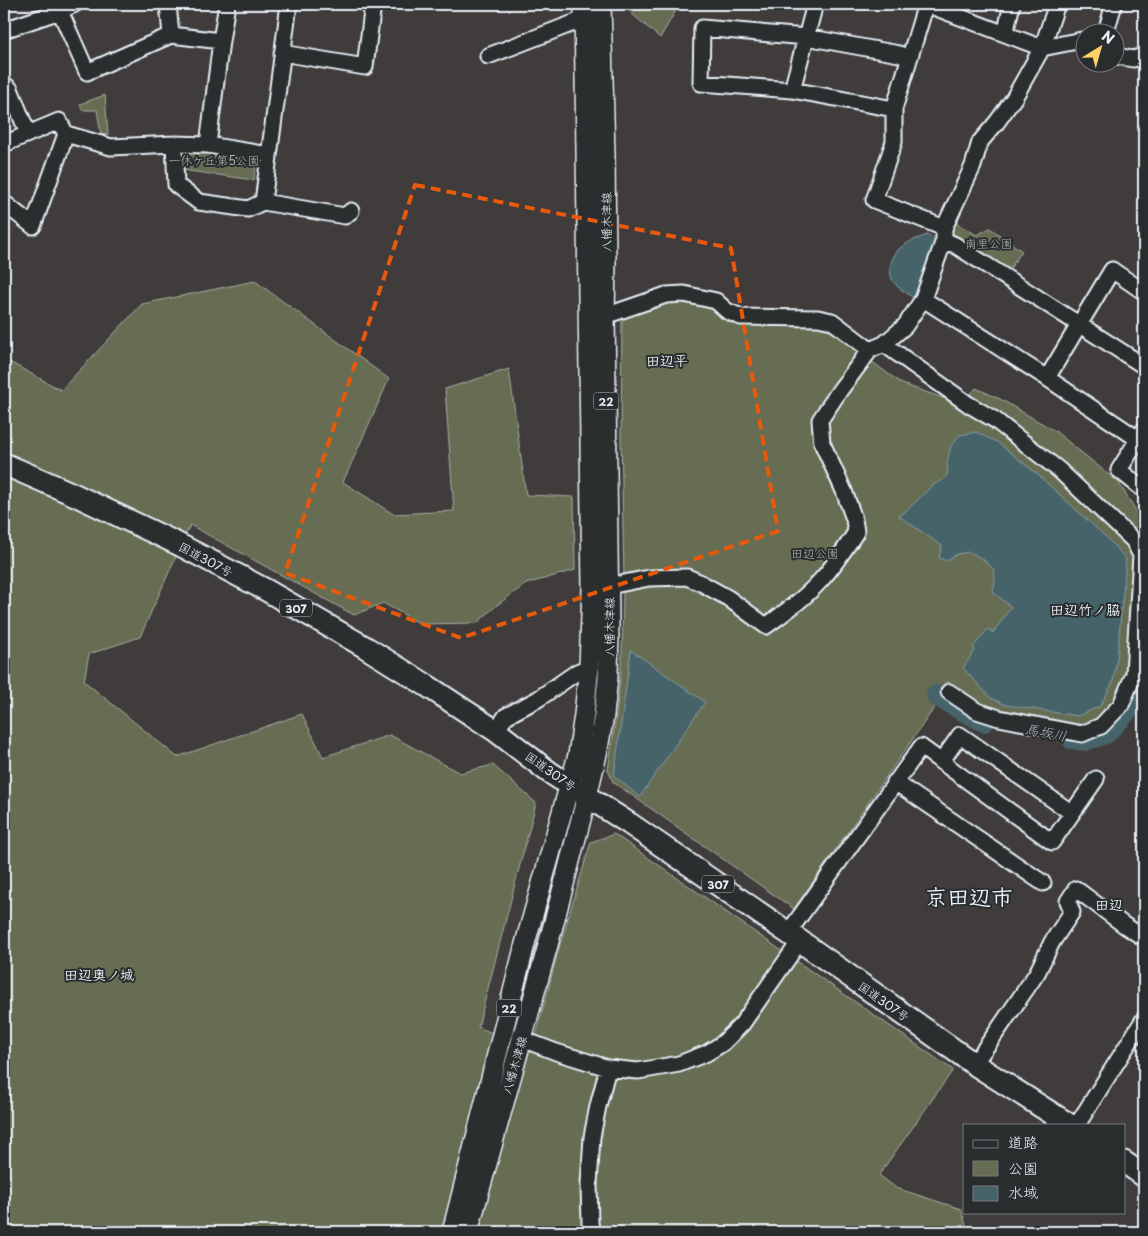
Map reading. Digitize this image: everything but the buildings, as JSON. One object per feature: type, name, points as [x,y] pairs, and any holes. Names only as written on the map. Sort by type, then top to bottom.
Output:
[{"type":"highway","name":"国道307号","points":[[4,464],[159,535],[266,590],[373,652],[496,731],[549,772],[638,829],[974,1064],[1068,1124]]},
{"type":"highway","points":[[1126,1163],[1144,1176]]},
{"type":"main road","name":"八幡木津線","points":[[452,1232],[526,940],[579,790],[599,744],[604,715],[608,677],[609,586],[605,154],[601,4]]},
{"type":"main road","name":"八幡木津線","points":[[468,1232],[548,946],[579,790],[578,756],[589,666],[592,588],[584,12]]},
{"type":"street","points":[[4,30],[76,4]]},
{"type":"street","points":[[168,4],[172,35]]},
{"type":"street","points":[[208,144],[227,4]]},
{"type":"street","points":[[263,202],[289,4]]},
{"type":"street","points":[[282,54],[365,67],[373,4]]},
{"type":"street","points":[[792,90],[815,4]]},
{"type":"street","points":[[1076,41],[1042,48],[926,4],[894,109],[894,142],[874,200],[944,234],[955,245],[1144,366]]},
{"type":"street","points":[[1004,34],[1012,4]]},
{"type":"street","points":[[609,586],[649,578],[687,577],[728,598],[766,626],[788,610],[820,581],[834,564],[856,532],[854,519],[844,491],[822,443],[820,420],[840,390],[877,347],[905,326],[923,299],[944,234],[973,166],[980,142],[1014,98],[1042,48],[1057,4]]},
{"type":"street","points":[[1109,22],[1114,4]]},
{"type":"street","points":[[60,11],[87,72],[172,35],[221,41]]},
{"type":"street","points":[[488,56],[584,12]]},
{"type":"street","points":[[894,109],[792,90],[701,83],[702,28],[806,37],[899,54],[909,58]]},
{"type":"street","points":[[1126,58],[1133,59],[1144,56]]},
{"type":"street","points":[[4,84],[10,88],[28,134]]},
{"type":"street","points":[[4,144],[59,121],[66,134],[111,147],[208,144],[269,155]]},
{"type":"street","points":[[4,203],[33,226],[66,134]]},
{"type":"street","points":[[174,144],[176,184],[199,202],[248,209],[263,202],[344,216],[351,211]]},
{"type":"street","points":[[1047,378],[1112,270],[1144,292]]},
{"type":"street","points":[[605,316],[666,295],[684,294],[716,300],[727,311],[741,317],[818,318],[832,321],[995,420],[1059,470],[1132,540],[1141,555],[1134,674],[1121,705],[1101,726],[1082,734],[999,718],[977,711],[949,692]]},
{"type":"street","points":[[923,299],[1047,378],[1141,434],[1119,470],[1144,490]]},
{"type":"street","points":[[1134,662],[1144,633]]},
{"type":"street","points":[[496,731],[506,716],[538,699],[589,666]]},
{"type":"street","points":[[941,762],[960,735],[1072,813]]},
{"type":"street","points":[[522,1039],[608,1068],[638,1071],[679,1064],[707,1053],[723,1043],[742,1024],[794,937],[895,782],[921,747],[1052,842],[1096,779]]},
{"type":"street","points":[[895,782],[1043,883]]},
{"type":"street","points":[[974,1064],[1037,973],[1052,942],[1072,912],[1068,901],[1076,889],[1144,938]]},
{"type":"street","points":[[1078,1124],[1144,1019]]},
{"type":"street","points":[[592,1232],[589,1184],[592,1138],[608,1068]]},
{"type":"highlighted area","points":[[415,185],[731,248],[778,531],[461,638],[285,573]]},
{"type":"green space","points":[[637,4],[679,5],[660,38],[631,13]]},
{"type":"green space","points":[[105,95],[108,135],[101,134],[97,110],[82,110],[80,104]]},
{"type":"green space","name":"一休ケ丘第5公園","points":[[174,144],[248,151],[256,163],[254,180],[175,169]]},
{"type":"green space","name":"南里公園","points":[[950,220],[977,235],[990,228],[1022,251],[1009,270],[946,231]]},
{"type":"green space","points":[[255,281],[389,379],[343,482],[393,514],[454,511],[445,389],[509,369],[526,495],[574,497],[575,570],[526,584],[497,605],[477,623],[421,624],[383,603],[354,615],[190,525],[140,637],[89,654],[84,681],[177,757],[302,714],[323,757],[390,735],[460,773],[493,765],[536,803],[478,1027],[532,1050],[559,948],[591,842],[614,834],[953,1070],[879,1175],[896,1188],[961,1209],[968,1232],[4,1232],[4,359],[61,390],[142,304]]},
{"type":"green space","name":"田辺公園","points":[[683,299],[713,306],[827,323],[861,348],[859,352],[902,384],[949,400],[960,407],[976,388],[1000,399],[1055,431],[1119,483],[1144,524],[1144,607],[1135,682],[1082,736],[944,694],[794,909],[613,782],[608,770],[621,666],[624,577],[621,437],[622,315],[663,300]]},
{"type":"water","points":[[927,235],[935,238],[936,248],[914,298],[894,283],[890,273],[891,263],[899,249],[913,240]]},
{"type":"water","points":[[976,432],[997,442],[1037,474],[1107,538],[1126,559],[1113,682],[1100,706],[1078,716],[1006,705],[991,698],[963,668],[975,650],[973,647],[988,629],[993,633],[1011,607],[993,592],[994,570],[984,560],[970,552],[957,554],[946,561],[939,557],[942,546],[899,516],[933,485],[943,480],[948,473],[947,462],[951,446],[960,435]]},
{"type":"water","points":[[631,650],[705,702],[640,797],[614,776]]},
{"type":"waterway","name":"馬坂川","points":[[1072,738],[1084,740],[1106,733],[1139,696],[1144,694]]},
{"type":"waterway","name":"馬坂川","points":[[937,696],[984,721]]},
{"type":"district","name":"田辺平","points":[[667,360]]},
{"type":"district","name":"田辺竹ノ脇","points":[[1085,609]]},
{"type":"district","name":"京田辺市","points":[[969,895]]},
{"type":"district","name":"田辺","points":[[1109,904]]},
{"type":"district","name":"田辺奥ノ城","points":[[99,974]]}]
